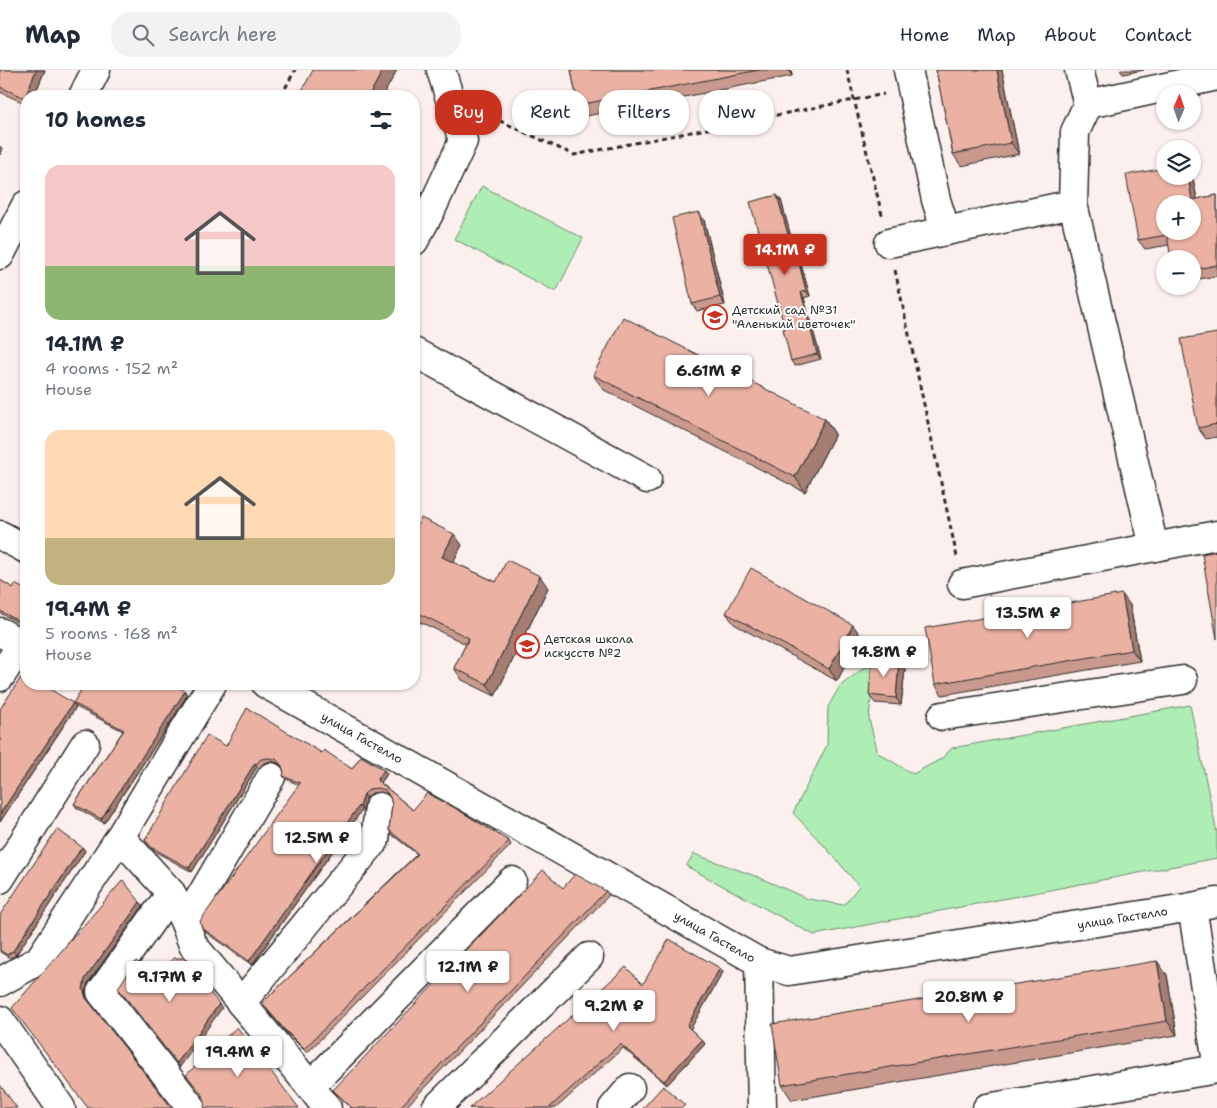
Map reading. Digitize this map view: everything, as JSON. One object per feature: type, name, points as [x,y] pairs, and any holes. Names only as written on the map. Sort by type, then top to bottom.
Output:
[{"type":"street","points":[[85,90],[96,70]]},
{"type":"street","points":[[441,70],[447,90]]},
{"type":"street","points":[[1079,70],[1088,104],[1075,132],[1073,204],[1154,547]]},
{"type":"street","points":[[1088,104],[1217,76]]},
{"type":"street","points":[[910,79],[936,200],[946,231]]},
{"type":"street","points":[[420,230],[463,141],[461,135]]},
{"type":"street","points":[[889,243],[1073,204]]},
{"type":"street","points":[[1,249],[20,216]]},
{"type":"street","points":[[420,355],[647,479]]},
{"type":"street","points":[[0,534],[20,546]]},
{"type":"street","points":[[962,584],[1217,535]]},
{"type":"street","points":[[0,632],[20,643]]},
{"type":"street","points":[[0,677],[20,647]]},
{"type":"street","points":[[942,716],[1182,680]]},
{"type":"street","points":[[0,982],[39,960],[120,837],[208,690]]},
{"type":"street","name":"улица Гастелло","points":[[277,690],[759,962],[789,971],[1204,905]]},
{"type":"street","points":[[0,880],[85,744]]},
{"type":"street","points":[[185,923],[271,777]]},
{"type":"street","points":[[241,1003],[375,840],[379,807]]},
{"type":"street","points":[[120,837],[172,893],[193,945],[327,1108]]},
{"type":"street","points":[[310,1086],[512,881]]},
{"type":"street","points":[[172,893],[101,992],[192,1108]]},
{"type":"street","points":[[1204,905],[1217,1062]]},
{"type":"street","points":[[436,1108],[589,957]]},
{"type":"street","points":[[759,962],[762,1108]]},
{"type":"street","points":[[0,1020],[61,1108]]},
{"type":"street","points":[[987,1108],[1217,1069]]},
{"type":"path","points":[[284,90],[295,70]]},
{"type":"path","points":[[846,70],[889,243],[962,584]]},
{"type":"path","points":[[502,122],[574,155],[853,101],[910,79]]},
{"type":"green space","points":[[482,186],[583,238],[556,292],[454,239]]},
{"type":"green space","points":[[865,667],[874,668],[869,719],[878,753],[913,774],[941,759],[952,748],[1190,705],[1217,833],[1217,858],[814,935],[686,866],[694,854],[758,877],[808,899],[844,905],[859,886],[793,813],[827,745],[828,707],[840,686]]},
{"type":"building","points":[[0,70],[36,70],[28,90],[20,90],[20,96],[0,87]]},
{"type":"building","points":[[313,70],[383,70],[372,90],[302,90]]},
{"type":"building","points":[[571,70],[759,70],[656,90],[599,90],[599,101],[589,103],[589,90],[575,90]]},
{"type":"building","points":[[936,70],[997,70],[1011,143],[953,154]]},
{"type":"building","points":[[1156,170],[1156,185],[1190,185],[1191,195],[1156,195],[1156,237],[1138,240],[1126,175]]},
{"type":"building","points":[[777,195],[794,256],[797,255],[806,291],[801,292],[817,354],[791,361],[783,329],[785,329],[750,202]]},
{"type":"building","points":[[1217,195],[1217,265],[1201,268],[1201,250],[1170,250],[1168,240],[1201,240],[1201,198]]},
{"type":"building","points":[[699,212],[720,297],[692,304],[672,218]]},
{"type":"building","points":[[623,317],[825,419],[795,477],[593,375]]},
{"type":"building","points":[[1217,333],[1217,424],[1198,428],[1181,339]]},
{"type":"building","points":[[421,518],[454,534],[442,557],[496,582],[507,560],[540,576],[487,684],[454,668],[469,638],[420,614]]},
{"type":"building","points":[[1217,551],[1217,639],[1202,554]]},
{"type":"building","points":[[751,568],[853,625],[829,669],[726,613]]},
{"type":"building","points":[[0,580],[13,588],[15,584],[20,587],[20,622],[0,611]]},
{"type":"building","points":[[1122,594],[1132,650],[935,684],[925,628]]},
{"type":"building","points":[[872,659],[899,661],[896,698],[869,695]]},
{"type":"building","points":[[20,679],[20,690],[51,690],[73,703],[0,814],[0,709]]},
{"type":"building","points":[[81,690],[185,691],[101,819],[74,804],[124,730],[73,703]]},
{"type":"building","points":[[247,708],[322,753],[324,750],[352,769],[361,756],[384,770],[377,780],[413,810],[427,793],[509,841],[304,1049],[262,1003],[418,854],[389,830],[392,805],[390,797],[385,790],[379,788],[370,789],[364,794],[360,807],[249,961],[202,928],[200,921],[300,783],[283,776],[282,766],[276,759],[261,759],[255,763],[189,868],[151,847],[145,840],[207,735],[226,746]]},
{"type":"building","points":[[57,829],[82,847],[13,951],[7,955],[0,950],[0,915]]},
{"type":"building","points":[[543,870],[563,888],[575,874],[606,891],[399,1108],[352,1108],[333,1090]]},
{"type":"building","points":[[123,880],[140,902],[85,979],[83,989],[86,998],[172,1108],[88,1108],[12,1008]]},
{"type":"building","points":[[669,939],[720,968],[687,1026],[702,1040],[664,1081],[620,1044],[549,1108],[469,1108],[626,967],[643,984]]},
{"type":"building","points":[[173,958],[184,958],[219,1004],[177,1063],[118,988],[136,961],[160,977]]},
{"type":"building","points":[[1157,961],[1167,1021],[782,1085],[772,1024]]},
{"type":"building","points":[[237,1027],[299,1108],[204,1108],[205,1102],[202,1094],[186,1075]]},
{"type":"building","points":[[0,1085],[17,1108],[0,1108]]},
{"type":"building","points":[[663,1086],[685,1105],[682,1108],[643,1108]]},
{"type":"place","name":"Детский сад №31 \"Аленький цветочек\"","points":[[715,317]]},
{"type":"place","name":"Детская школа искусств №2","points":[[527,646]]}]
